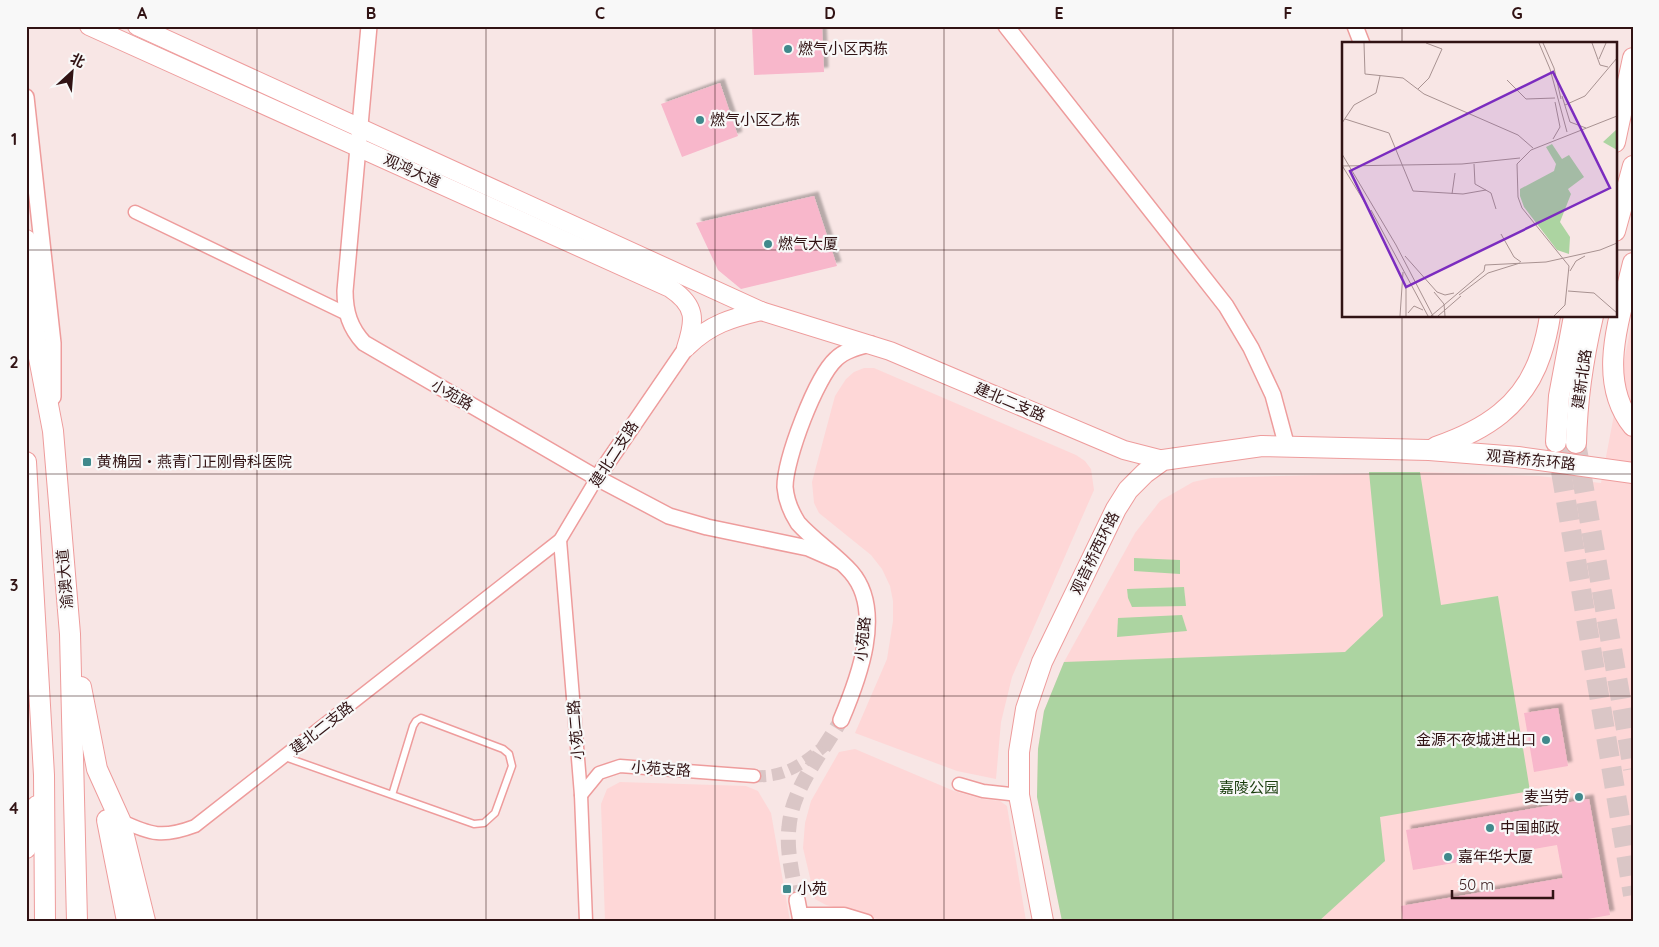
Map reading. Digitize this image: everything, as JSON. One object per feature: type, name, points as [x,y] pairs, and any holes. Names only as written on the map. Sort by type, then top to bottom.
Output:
[{"type":"main road","name":"观鸿大道","points":[[89,26],[670,288],[682,296],[689,306],[693,317],[692,329],[686,348]]},
{"type":"main road","name":"观鸿大道","points":[[137,26],[761,311]]},
{"type":"main road","points":[[1616,135],[1633,58]]},
{"type":"main road","points":[[1616,226],[1633,166]]},
{"type":"main road","name":"渝澳大道","points":[[26,240],[36,342],[53,431],[70,634],[78,921]]},
{"type":"main road","points":[[1633,263],[1615,341],[1613,368],[1618,400],[1633,426]]},
{"type":"main road","name":"建北二支路","points":[[686,348],[712,326],[729,318],[761,311],[871,344],[1124,450],[1163,460]]},
{"type":"main road","points":[[1429,450],[1470,435],[1495,419],[1513,401],[1528,381],[1541,354],[1550,318]]},
{"type":"main road","name":"建新北路","points":[[1556,442],[1559,396],[1574,318]]},
{"type":"main road","name":"建新北路","points":[[1576,443],[1581,371],[1593,318]]},
{"type":"main road","name":"观音桥西环路","points":[[1043,921],[1020,795],[1019,752],[1026,709],[1042,662],[1116,509],[1128,490],[1144,473],[1163,460],[1262,446],[1429,450]]},
{"type":"main road","name":"观音桥东环路","points":[[1429,450],[1518,457],[1633,473]]},
{"type":"main road","name":"渝澳大道","points":[[26,462],[30,504],[44,775],[45,921]]},
{"type":"main road","points":[[70,634],[127,921]]},
{"type":"main road","points":[[97,769],[120,820],[145,921]]},
{"type":"main road","points":[[26,848],[44,775]]},
{"type":"street","name":"小苑路","points":[[369,26],[345,291],[346,314],[356,335],[374,351],[597,478],[669,516],[707,527],[808,548],[840,562]]},
{"type":"street","points":[[1006,26],[1226,306],[1252,348],[1273,395],[1287,446]]},
{"type":"street","points":[[1355,26],[1361,42]]},
{"type":"street","points":[[26,98],[53,343],[53,431]]},
{"type":"street","points":[[135,212],[346,314]]},
{"type":"street","name":"小苑路","points":[[841,720],[860,669],[866,623],[865,602],[859,583],[840,562],[806,532],[792,513],[786,486],[787,474],[814,391],[823,373],[836,358],[846,352],[871,344]]},
{"type":"street","name":"建北二支路","points":[[120,820],[140,830],[157,834],[175,833],[196,826],[560,540],[597,478],[686,348]]},
{"type":"street","points":[[26,482],[30,504]]},
{"type":"street","name":"小苑二路","points":[[560,540],[581,796],[586,921]]},
{"type":"street","name":"小苑支路","points":[[581,796],[599,773],[620,766],[754,776]]},
{"type":"street","points":[[959,784],[983,791],[1020,795]]},
{"type":"street","points":[[799,912],[844,914],[867,921]]},
{"type":"lane","points":[[285,757],[392,795],[474,824],[484,823],[495,813],[512,766],[509,754],[503,749],[421,718],[413,726],[392,795]]},
{"type":"shaded area","points":[[1633,315],[1633,921],[1062,921],[1037,797],[1038,749],[1044,711],[1064,662],[1135,533],[1160,501],[1193,482],[1211,478],[1420,472],[1539,476],[1601,483]]},
{"type":"shaded area","points":[[864,368],[874,368],[1076,455],[1085,461],[1091,469],[1094,490],[1012,677],[1001,722],[996,779],[957,771],[855,733],[887,659],[893,621],[893,601],[890,586],[882,569],[871,555],[819,513],[814,503],[812,482],[835,396],[846,379],[854,372]]},
{"type":"shaded area","points":[[855,749],[954,791],[982,799],[1000,801],[1007,806],[1026,921],[885,921],[826,905],[815,899],[803,848],[805,823],[811,801],[839,752]]},
{"type":"shaded area","points":[[620,782],[746,786],[758,791],[771,813],[790,921],[605,921],[601,804],[607,789]]},
{"type":"green space","name":"嘉陵公园","points":[[1369,472],[1420,472],[1441,605],[1498,596],[1530,791],[1380,817],[1385,861],[1319,921],[1062,921],[1037,797],[1038,749],[1044,711],[1064,662],[1345,652],[1383,616]]},
{"type":"green space","points":[[1134,558],[1180,560],[1180,574],[1134,571]]},
{"type":"green space","points":[[1184,587],[1186,606],[1132,607],[1128,598],[1127,589]]},
{"type":"green space","points":[[1182,615],[1187,631],[1117,637],[1118,618]]},
{"type":"building","name":"燃气小区丙栋","points":[[752,26],[822,26],[824,72],[754,75]]},
{"type":"building","name":"燃气小区乙栋","points":[[720,83],[738,136],[682,157],[661,104]]},
{"type":"building","name":"燃气大厦","points":[[814,196],[837,266],[741,289],[718,270],[696,223]]},
{"type":"building","name":"金源不夜城进出口","points":[[1558,708],[1568,766],[1534,772],[1524,713]]},
{"type":"building","name":"嘉年华大厦","points":[[1589,799],[1610,915],[1576,921],[1403,921],[1401,906],[1563,878],[1557,845],[1413,870],[1406,830]]},
{"type":"tunnel","points":[[1556,442],[1633,895]]},
{"type":"tunnel","points":[[1576,443],[1633,769]]},
{"type":"tunnel","points":[[797,900],[788,845],[791,813],[809,771],[841,720]]},
{"type":"tunnel","points":[[754,776],[776,774],[794,768],[828,743]]},
{"type":"place","name":"燃气小区丙栋","points":[[788,49]]},
{"type":"place","name":"燃气小区乙栋","points":[[700,120]]},
{"type":"place","name":"燃气大厦","points":[[768,244]]},
{"type":"place","name":"黄桷园‧燕青门正刚骨科医院","points":[[87,462]]},
{"type":"place","name":"金源不夜城进出口","points":[[1546,740]]},
{"type":"place","name":"麦当劳","points":[[1579,797]]},
{"type":"place","name":"中国邮政","points":[[1490,828]]},
{"type":"place","name":"嘉年华大厦","points":[[1448,857]]},
{"type":"place","name":"小苑","points":[[787,889]]}]
